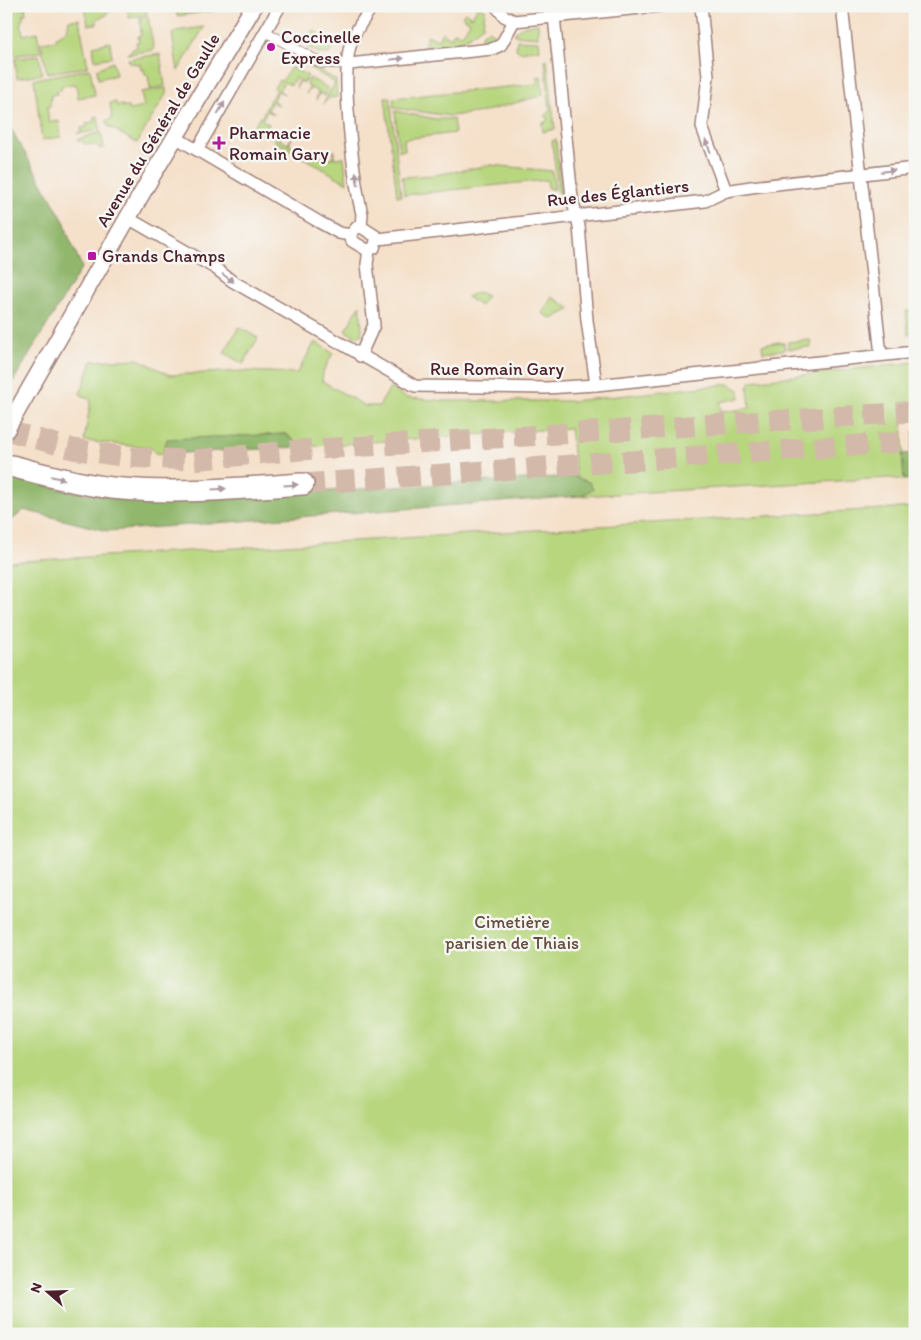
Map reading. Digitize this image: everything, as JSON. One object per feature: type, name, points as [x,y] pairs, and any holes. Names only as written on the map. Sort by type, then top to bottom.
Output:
[{"type":"highway","points":[[10,466],[68,480],[122,489],[182,491],[303,484]]},
{"type":"main road","name":"Avenue du Général de Gaulle","points":[[6,430],[175,137],[254,6]]},
{"type":"street","points":[[197,150],[280,6]]},
{"type":"street","points":[[361,227],[362,214],[348,96],[348,64],[350,44],[372,6]]},
{"type":"street","points":[[496,6],[504,16],[514,21],[554,16],[566,11],[660,6]]},
{"type":"street","points":[[701,6],[708,76],[702,127],[726,191]]},
{"type":"street","points":[[842,6],[880,355]]},
{"type":"street","points":[[554,16],[572,198],[577,216],[596,385]]},
{"type":"street","points":[[266,32],[321,63],[348,64],[492,49],[501,45],[514,21]]},
{"type":"street","points":[[175,137],[326,226],[350,235],[354,243],[369,250]]},
{"type":"street","name":"Rue des Églantiers","points":[[378,239],[705,201],[726,191],[915,168]]},
{"type":"street","name":"Rue Romain Gary","points":[[128,218],[360,356],[422,388],[546,388],[596,385],[915,352]]},
{"type":"street","points":[[350,235],[356,228],[361,227],[376,235],[378,239],[374,248],[369,250]]},
{"type":"street","points":[[360,356],[374,325],[367,264],[369,250]]},
{"type":"green space","points":[[6,6],[28,6],[25,8],[26,14],[23,14],[23,20],[21,20],[23,35],[37,32],[41,52],[6,57]]},
{"type":"green space","points":[[85,6],[120,6],[112,8],[112,11],[107,12],[107,15],[97,19],[97,24],[88,25]]},
{"type":"green space","points":[[127,6],[146,6],[147,15],[129,18]]},
{"type":"green space","points":[[176,6],[221,6],[219,10],[177,16]]},
{"type":"green space","points":[[478,6],[485,9],[483,26],[461,42],[424,46],[428,35],[437,40],[442,32],[451,38],[454,32],[462,35],[470,22],[462,16],[465,12],[472,17]]},
{"type":"green space","points":[[148,17],[154,50],[128,54],[132,49],[137,48],[138,36],[141,36],[140,18]]},
{"type":"green space","points":[[79,19],[88,67],[47,73],[41,42],[57,40],[56,37],[67,31],[69,20]]},
{"type":"green space","points":[[538,23],[538,37],[514,35],[521,27]]},
{"type":"green space","points":[[204,27],[178,71],[172,34],[176,31]]},
{"type":"green space","points":[[313,30],[334,45],[329,54],[320,54],[304,45]]},
{"type":"green space","points":[[488,30],[500,37],[496,43],[481,46],[481,35]]},
{"type":"green space","points":[[517,40],[539,41],[540,49],[520,52],[516,49]]},
{"type":"green space","points":[[110,42],[112,57],[95,60],[93,46]]},
{"type":"green space","points":[[160,54],[165,86],[150,89],[148,75],[145,75],[144,69],[141,70],[140,64],[129,63],[128,59]]},
{"type":"green space","points":[[39,55],[42,74],[17,78],[15,59]]},
{"type":"green space","points":[[296,57],[336,80],[337,97],[329,98],[323,104],[335,83],[295,59]]},
{"type":"green space","points":[[547,59],[555,129],[543,132],[542,123],[546,122],[548,118],[545,116],[550,111],[545,60]]},
{"type":"green space","points":[[113,62],[116,75],[98,79],[97,69]]},
{"type":"green space","points":[[291,67],[308,76],[304,83],[300,81],[296,88],[299,81],[295,78],[291,85],[284,82],[279,90],[285,95],[278,91],[273,100],[279,105],[269,101],[277,90],[274,88],[279,80],[282,81]]},
{"type":"green space","points":[[90,69],[95,95],[78,98],[76,84],[61,86],[61,90],[56,91],[57,94],[51,95],[50,107],[47,107],[49,122],[59,121],[61,137],[42,140],[34,79]]},
{"type":"green space","points":[[541,76],[543,95],[483,112],[450,116],[394,108],[393,98],[537,84],[537,77]]},
{"type":"green space","points":[[310,78],[329,89],[325,96],[320,93],[316,100],[318,92],[311,88],[306,94],[310,87],[306,84]]},
{"type":"green space","points":[[166,88],[166,94],[137,143],[108,126],[106,121],[112,119],[110,103],[116,102],[117,106],[123,105],[123,107],[128,107],[129,110],[144,107],[141,92]]},
{"type":"green space","points":[[385,97],[390,97],[401,196],[397,196]]},
{"type":"green space","points":[[269,102],[271,104],[268,110],[274,114],[267,111],[262,120],[269,124],[265,131],[272,135],[278,129],[271,138],[253,128],[259,117],[261,118]]},
{"type":"green space","points":[[395,111],[436,119],[453,119],[455,133],[404,139],[405,150],[399,151]]},
{"type":"green space","points":[[98,116],[100,130],[77,134],[82,131],[81,128],[87,127],[86,124],[94,121],[94,117]]},
{"type":"green space","points":[[6,120],[65,223],[68,235],[82,267],[6,393]]},
{"type":"green space","points":[[101,132],[104,148],[99,149],[98,145],[84,144],[83,141],[78,141],[78,139]]},
{"type":"green space","points":[[283,132],[280,140],[288,144],[292,137],[289,145],[297,149],[301,142],[298,150],[306,154],[311,148],[308,156],[317,158],[319,150],[318,158],[333,158],[334,150],[334,158],[344,157],[347,183],[273,140],[275,137],[279,139]]},
{"type":"green space","points":[[556,139],[561,193],[558,193],[552,141]]},
{"type":"green space","points":[[491,165],[552,171],[555,190],[548,188],[547,180],[404,195],[402,177],[435,175]]},
{"type":"green space","points":[[478,292],[487,296],[480,306],[467,297]]},
{"type":"green space","points":[[552,297],[571,309],[552,319],[542,313]]},
{"type":"green space","points":[[360,305],[362,329],[361,335],[357,337],[345,331]]},
{"type":"green space","points":[[906,311],[915,311],[915,333],[908,334]]},
{"type":"green space","points":[[239,327],[258,338],[243,364],[224,353]]},
{"type":"green space","points":[[810,340],[811,347],[788,349],[788,342]]},
{"type":"green space","points":[[315,342],[333,353],[323,372],[322,381],[365,406],[379,406],[390,388],[407,398],[446,401],[572,401],[729,384],[739,390],[740,398],[720,402],[721,412],[750,408],[748,388],[751,381],[915,362],[915,401],[902,403],[904,480],[889,478],[581,496],[593,489],[589,482],[576,478],[570,428],[302,447],[286,434],[167,440],[163,454],[155,453],[151,448],[84,441],[91,400],[80,394],[92,361],[138,359],[170,375],[242,371],[297,373]]},
{"type":"green space","points":[[784,343],[785,350],[763,352],[762,345]]},
{"type":"green space","points":[[286,434],[302,447],[163,454],[167,439]]},
{"type":"green space","points":[[915,453],[915,479],[904,480],[902,454]]},
{"type":"green space","points":[[573,476],[589,482],[593,489],[581,496],[107,531],[24,510],[12,520],[6,531],[6,477],[74,492],[166,501]]},
{"type":"green space","name":"Cimetière parisien de Thiais","points":[[915,507],[915,1334],[6,1334],[6,562]]},
{"type":"tunnel","points":[[6,430],[73,449],[127,457],[192,460],[301,450],[915,412]]},
{"type":"tunnel","points":[[303,484],[915,441]]},
{"type":"place","name":"Coccinelle Express","points":[[271,47]]},
{"type":"place","name":"Pharmacie Romain Gary","points":[[219,143]]},
{"type":"place","name":"Grands Champs","points":[[92,256]]}]
